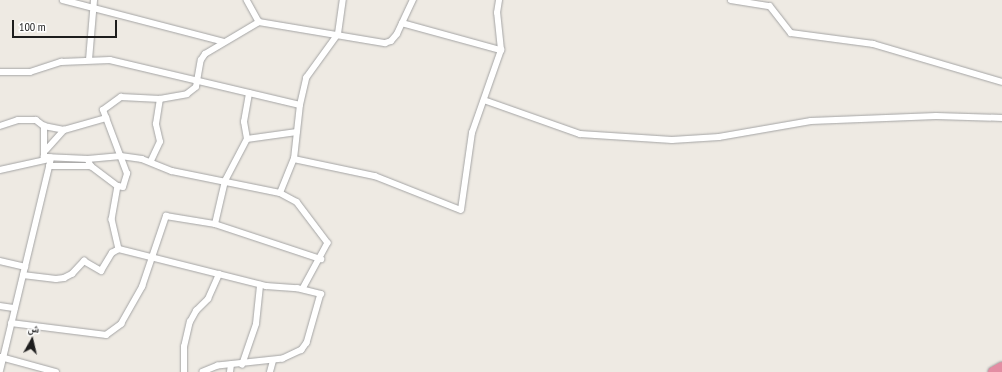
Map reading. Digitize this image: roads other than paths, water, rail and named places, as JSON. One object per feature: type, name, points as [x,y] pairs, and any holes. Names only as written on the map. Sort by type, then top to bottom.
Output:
[{"type":"highway","points":[[993,372],[1002,367]]},
{"type":"street","points":[[63,0],[224,42]]},
{"type":"street","points":[[89,60],[94,0]]},
{"type":"street","points":[[247,0],[259,22]]},
{"type":"street","points":[[280,193],[294,159],[300,105],[310,72],[338,34],[343,0]]},
{"type":"street","points":[[88,159],[91,166],[118,186],[123,187],[126,183],[127,174],[103,110],[121,97],[160,99],[187,94],[195,89],[202,57],[224,42],[259,22],[385,43],[391,41],[413,0]]},
{"type":"street","points":[[294,159],[375,176],[461,210],[472,133],[501,50],[497,13],[499,0]]},
{"type":"street","points":[[732,0],[770,6],[791,33],[873,44],[971,75],[1002,82]]},
{"type":"street","points":[[402,23],[501,50]]},
{"type":"street","points":[[0,72],[30,72],[61,62],[89,60],[130,63],[197,82],[300,105]]},
{"type":"street","points":[[215,224],[225,181],[247,139],[244,122],[249,93]]},
{"type":"street","points":[[151,161],[160,142],[156,124],[160,99]]},
{"type":"street","points":[[484,100],[580,134],[672,140],[719,138],[811,121],[936,116],[1002,118]]},
{"type":"street","points":[[44,126],[64,130],[106,118]]},
{"type":"street","points":[[0,126],[18,120],[30,119],[40,121],[44,126],[46,150],[44,157]]},
{"type":"street","points":[[46,150],[64,130]]},
{"type":"street","points":[[247,139],[298,132]]},
{"type":"street","points":[[44,157],[88,159],[121,156],[151,161],[172,171],[280,193],[297,202],[327,240],[329,246],[303,289]]},
{"type":"street","points":[[44,157],[51,158]]},
{"type":"street","points":[[0,371],[2,357],[51,158]]},
{"type":"street","points":[[0,170],[51,158]]},
{"type":"street","points":[[49,166],[91,166]]},
{"type":"street","points":[[118,186],[112,219],[118,249]]},
{"type":"street","points":[[11,323],[106,335],[121,324],[130,311],[142,287],[151,255],[166,216],[215,224],[321,258]]},
{"type":"street","points":[[23,274],[56,279],[64,278],[72,274],[84,261],[101,271],[112,253],[118,249],[151,255],[260,285],[303,289],[322,296],[307,343],[302,350],[273,361],[218,366],[203,372]]},
{"type":"street","points":[[0,261],[25,267]]},
{"type":"street","points":[[184,372],[184,347],[190,322],[196,311],[208,299],[219,274]]},
{"type":"street","points":[[242,365],[256,324],[260,285]]},
{"type":"street","points":[[0,306],[15,308]]},
{"type":"street","points":[[2,357],[56,372]]},
{"type":"street","points":[[270,372],[273,361]]},
{"type":"street","points":[[230,372],[231,365]]}]
